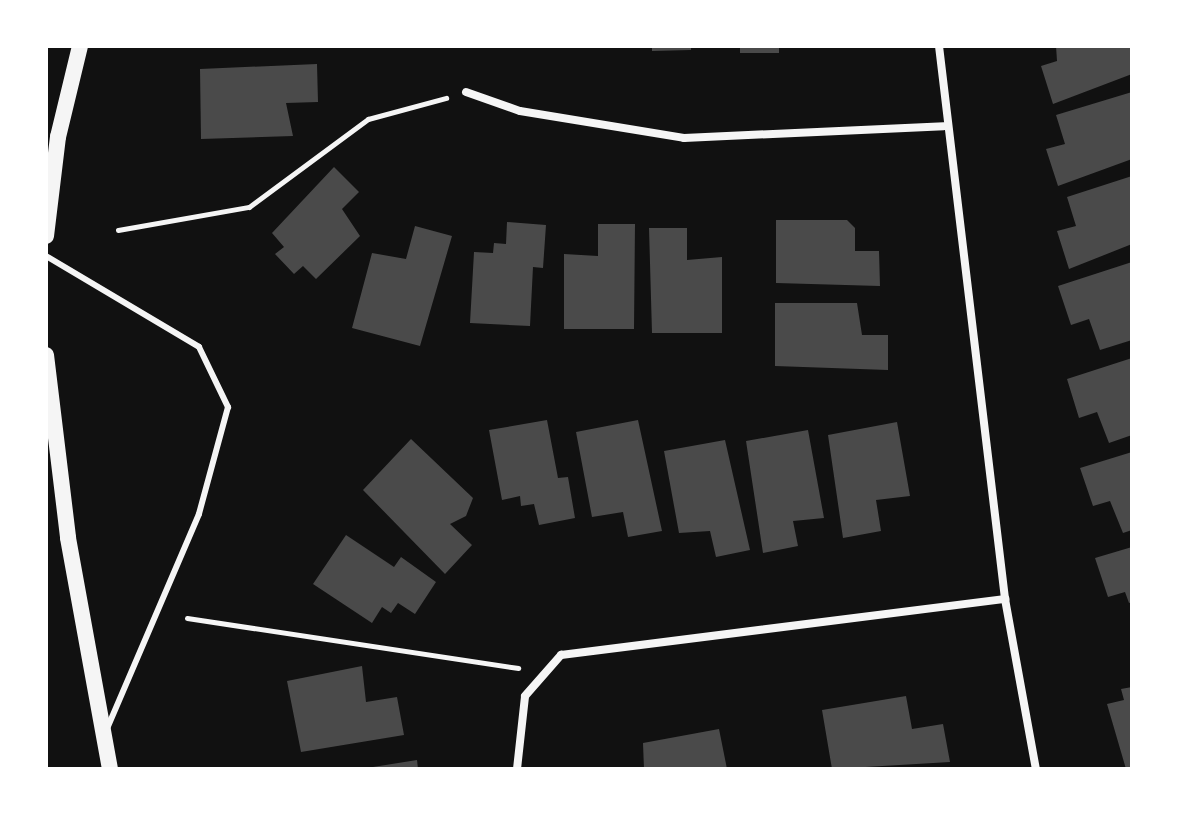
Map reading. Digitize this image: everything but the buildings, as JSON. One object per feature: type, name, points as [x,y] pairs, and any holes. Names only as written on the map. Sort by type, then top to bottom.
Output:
[{"type":"main road","points":[[46,236],[58,137],[80,46]]},
{"type":"main road","points":[[46,355],[68,538],[110,769]]},
{"type":"street","points":[[939,46],[944,126],[1005,599],[1036,769]]},
{"type":"street","points":[[466,92],[520,111],[684,138],[944,126]]},
{"type":"street","points":[[517,769],[522,708],[543,672],[561,655],[1005,599]]},
{"type":"lane","points":[[46,256],[199,347],[228,407],[199,514],[104,736]]},
{"type":"path","points":[[118,230],[249,207],[368,119],[466,92]]},
{"type":"path","points":[[187,618],[543,672]]}]
